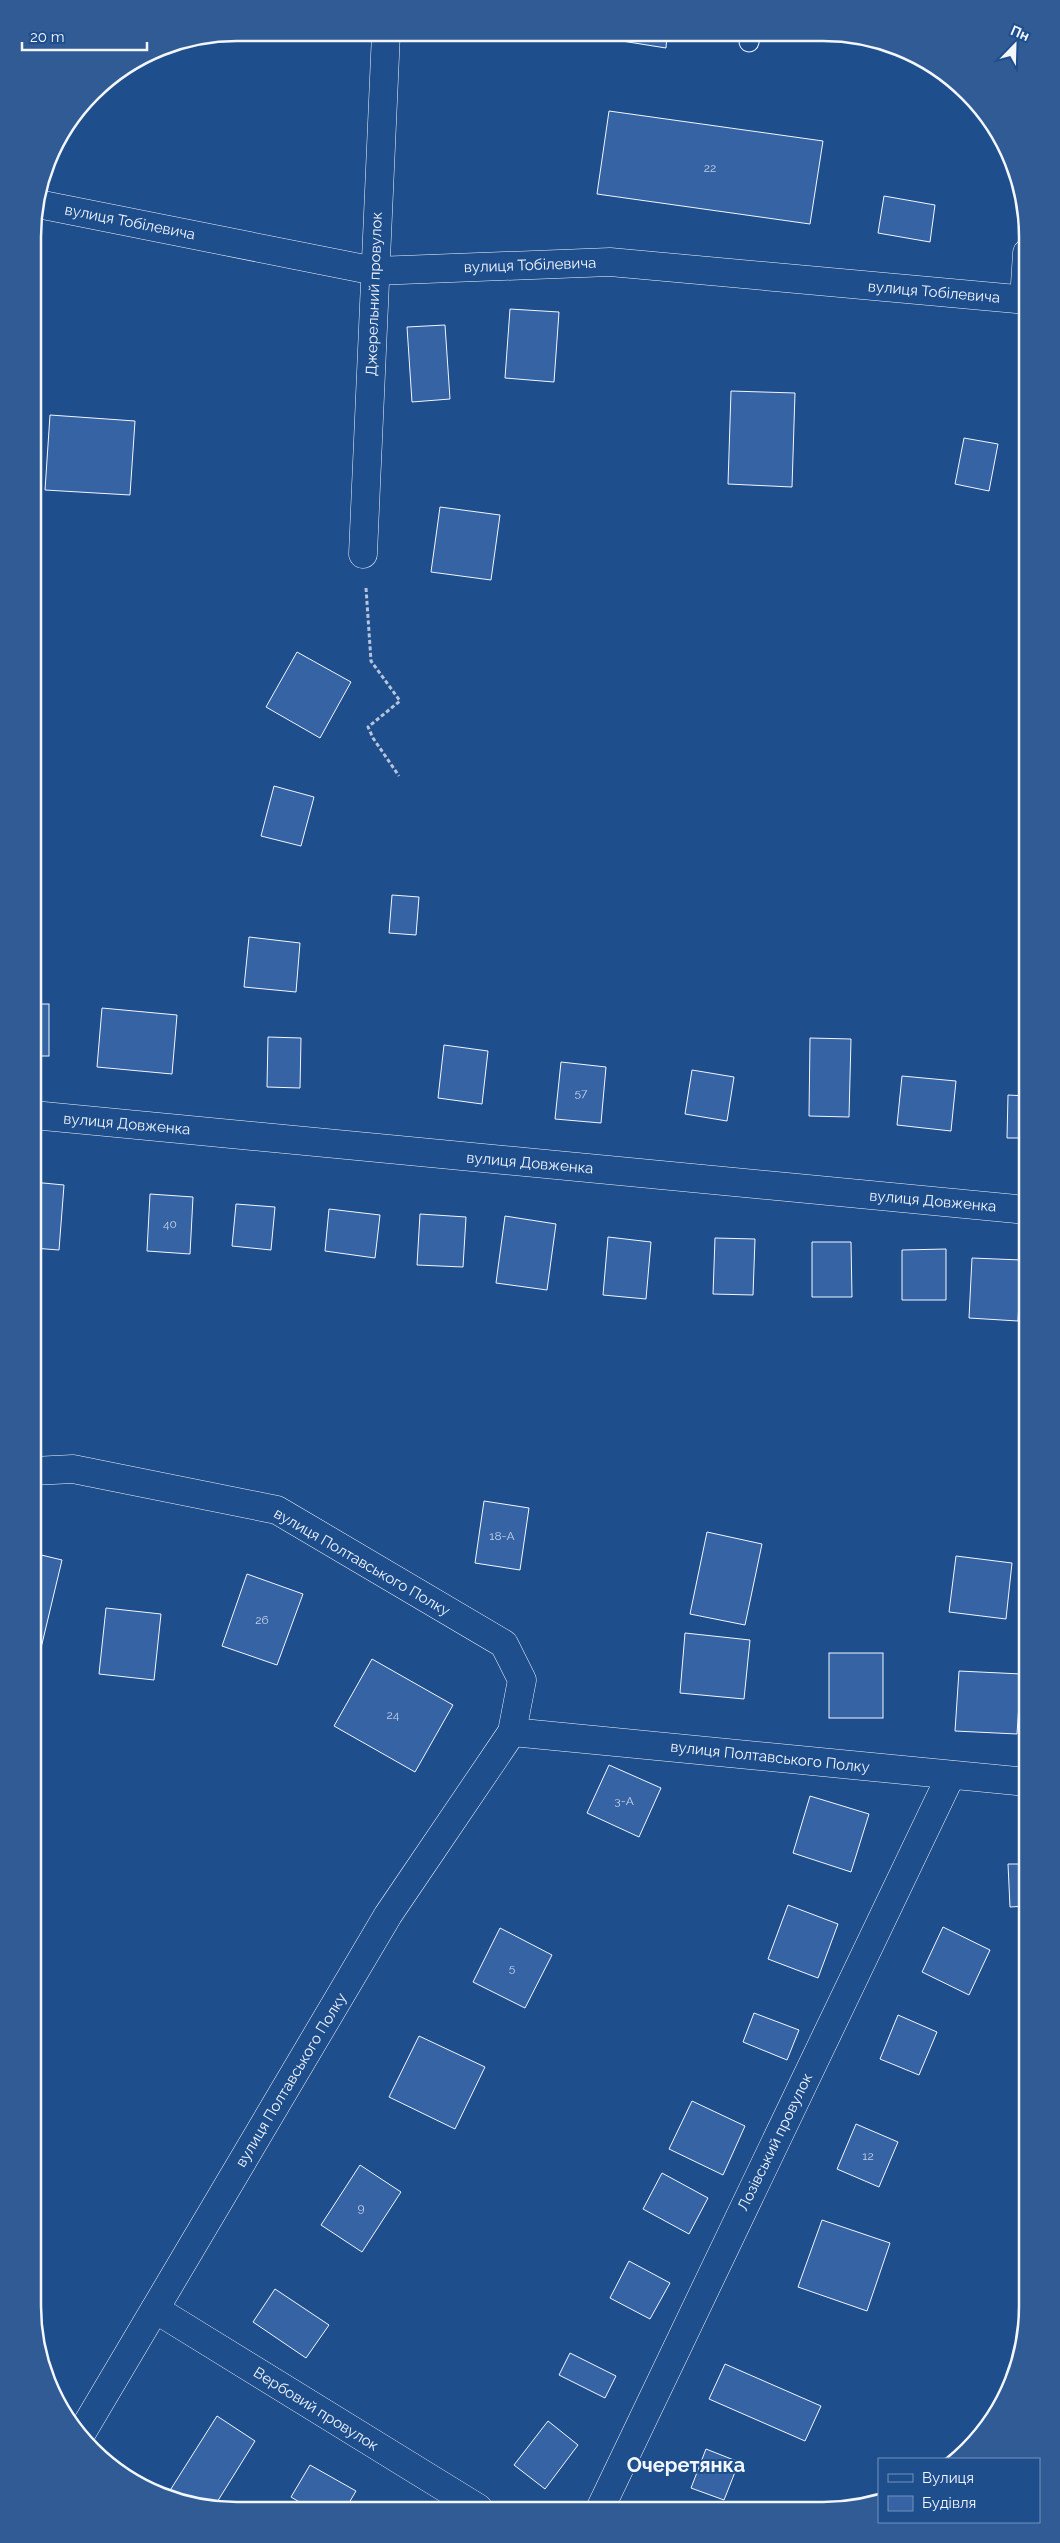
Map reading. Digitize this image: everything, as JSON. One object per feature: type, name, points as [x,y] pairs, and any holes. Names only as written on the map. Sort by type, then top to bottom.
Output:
[{"type":"street","name":"Джерельний провулок","points":[[364,554],[374,271],[386,41]]},
{"type":"street","name":"вулиця Тобілевича","points":[[44,205],[374,271],[610,262],[1019,299]]},
{"type":"street","name":"вулиця Довженка","points":[[41,1116],[1019,1209]]},
{"type":"street","name":"вулиця Полтавського Полку","points":[[41,1471],[73,1469],[277,1510],[504,1644],[522,1680],[512,1732],[388,1915],[84,2428]]},
{"type":"street","name":"вулиця Полтавського Полку","points":[[512,1732],[1019,1781]]},
{"type":"street","name":"Лозівський провулок","points":[[603,2502],[951,1775]]},
{"type":"street","name":"Вербовий провулок","points":[[155,2309],[468,2502]]},
{"type":"path","points":[[364,554],[371,661],[400,701],[368,727],[373,738],[399,776]]},
{"type":"building","points":[[622,41],[667,41],[666,48]]},
{"type":"building","points":[[609,111],[823,141],[810,224],[597,194]]},
{"type":"building","points":[[884,196],[935,205],[930,242],[878,233]]},
{"type":"building","points":[[510,309],[559,312],[554,382],[505,378]]},
{"type":"building","points":[[445,325],[450,399],[412,402],[407,327]]},
{"type":"building","points":[[731,391],[795,393],[792,487],[728,484]]},
{"type":"building","points":[[50,415],[135,421],[130,495],[45,490]]},
{"type":"building","points":[[964,438],[998,444],[989,491],[955,484]]},
{"type":"building","points":[[440,507],[500,515],[491,580],[431,572]]},
{"type":"building","points":[[297,652],[351,682],[320,738],[266,707]]},
{"type":"building","points":[[274,786],[314,797],[301,846],[261,836]]},
{"type":"building","points":[[392,895],[419,897],[416,935],[389,933]]},
{"type":"building","points":[[249,937],[300,943],[296,992],[244,987]]},
{"type":"building","points":[[41,1004],[49,1004],[49,1056],[41,1056]]},
{"type":"building","points":[[102,1008],[177,1015],[172,1074],[97,1067]]},
{"type":"building","points":[[268,1037],[301,1038],[300,1088],[267,1087]]},
{"type":"building","points":[[810,1038],[851,1039],[849,1117],[809,1116]]},
{"type":"building","points":[[444,1045],[488,1051],[482,1104],[438,1098]]},
{"type":"building","points":[[561,1062],[606,1067],[601,1123],[555,1119]]},
{"type":"building","points":[[692,1070],[734,1077],[727,1121],[685,1114]]},
{"type":"building","points":[[902,1076],[956,1081],[951,1131],[897,1125]]},
{"type":"building","points":[[1008,1095],[1019,1096],[1019,1138],[1007,1138]]},
{"type":"building","points":[[41,1183],[64,1185],[59,1250],[41,1249]]},
{"type":"building","points":[[150,1194],[193,1197],[190,1254],[147,1251]]},
{"type":"building","points":[[236,1204],[275,1207],[271,1250],[232,1246]]},
{"type":"building","points":[[329,1209],[380,1215],[375,1258],[325,1251]]},
{"type":"building","points":[[420,1214],[466,1217],[463,1267],[417,1265]]},
{"type":"building","points":[[505,1216],[556,1224],[547,1290],[496,1283]]},
{"type":"building","points":[[608,1237],[651,1242],[646,1299],[603,1295]]},
{"type":"building","points":[[715,1238],[755,1239],[753,1295],[713,1294]]},
{"type":"building","points":[[812,1242],[851,1242],[852,1297],[812,1297]]},
{"type":"building","points":[[946,1249],[946,1300],[902,1300],[902,1250]]},
{"type":"building","points":[[972,1258],[1019,1260],[1018,1321],[969,1318]]},
{"type":"building","points":[[484,1501],[529,1508],[520,1570],[475,1563]]},
{"type":"building","points":[[707,1532],[762,1544],[745,1625],[690,1614]]},
{"type":"building","points":[[41,1555],[62,1560],[41,1648]]},
{"type":"building","points":[[956,1556],[1012,1563],[1006,1619],[949,1612]]},
{"type":"building","points":[[247,1574],[303,1594],[277,1665],[222,1646]]},
{"type":"building","points":[[106,1608],[161,1614],[154,1680],[99,1674]]},
{"type":"building","points":[[685,1633],[750,1640],[744,1699],[680,1693]]},
{"type":"building","points":[[829,1653],[883,1653],[883,1718],[829,1718]]},
{"type":"building","points":[[372,1659],[453,1705],[415,1772],[334,1726]]},
{"type":"building","points":[[959,1671],[1019,1674],[1017,1734],[955,1731]]},
{"type":"building","points":[[609,1765],[661,1788],[639,1837],[587,1813]]},
{"type":"building","points":[[810,1796],[869,1814],[851,1872],[793,1853]]},
{"type":"building","points":[[1008,1864],[1019,1864],[1019,1906],[1010,1907]]},
{"type":"building","points":[[788,1905],[838,1924],[818,1978],[768,1959]]},
{"type":"building","points":[[943,1927],[990,1950],[969,1995],[922,1972]]},
{"type":"building","points":[[500,1928],[552,1955],[525,2008],[473,1982]]},
{"type":"building","points":[[754,2013],[799,2030],[787,2060],[743,2042]]},
{"type":"building","points":[[898,2015],[937,2032],[919,2075],[880,2059]]},
{"type":"building","points":[[419,2036],[485,2067],[455,2129],[389,2097]]},
{"type":"building","points":[[692,2101],[745,2126],[723,2175],[669,2149]]},
{"type":"building","points":[[856,2124],[898,2142],[879,2187],[837,2169]]},
{"type":"building","points":[[360,2165],[401,2192],[362,2252],[321,2225]]},
{"type":"building","points":[[662,2173],[708,2198],[689,2234],[643,2209]]},
{"type":"building","points":[[822,2220],[890,2243],[867,2311],[798,2287]]},
{"type":"building","points":[[629,2261],[670,2283],[650,2319],[610,2298]]},
{"type":"building","points":[[275,2289],[329,2325],[306,2358],[253,2322]]},
{"type":"building","points":[[570,2353],[616,2376],[605,2398],[559,2375]]},
{"type":"building","points":[[725,2364],[821,2406],[805,2441],[709,2399]]},
{"type":"building","points":[[217,2416],[255,2441],[218,2501],[199,2498],[170,2490]]},
{"type":"building","points":[[548,2421],[578,2445],[545,2489],[514,2465]]},
{"type":"building","points":[[706,2449],[739,2462],[724,2500],[691,2488]]},
{"type":"building","points":[[310,2465],[356,2491],[350,2502],[300,2502],[291,2497]]},
{"type":"district","name":"Очеретянка","points":[[686,2465]]}]
